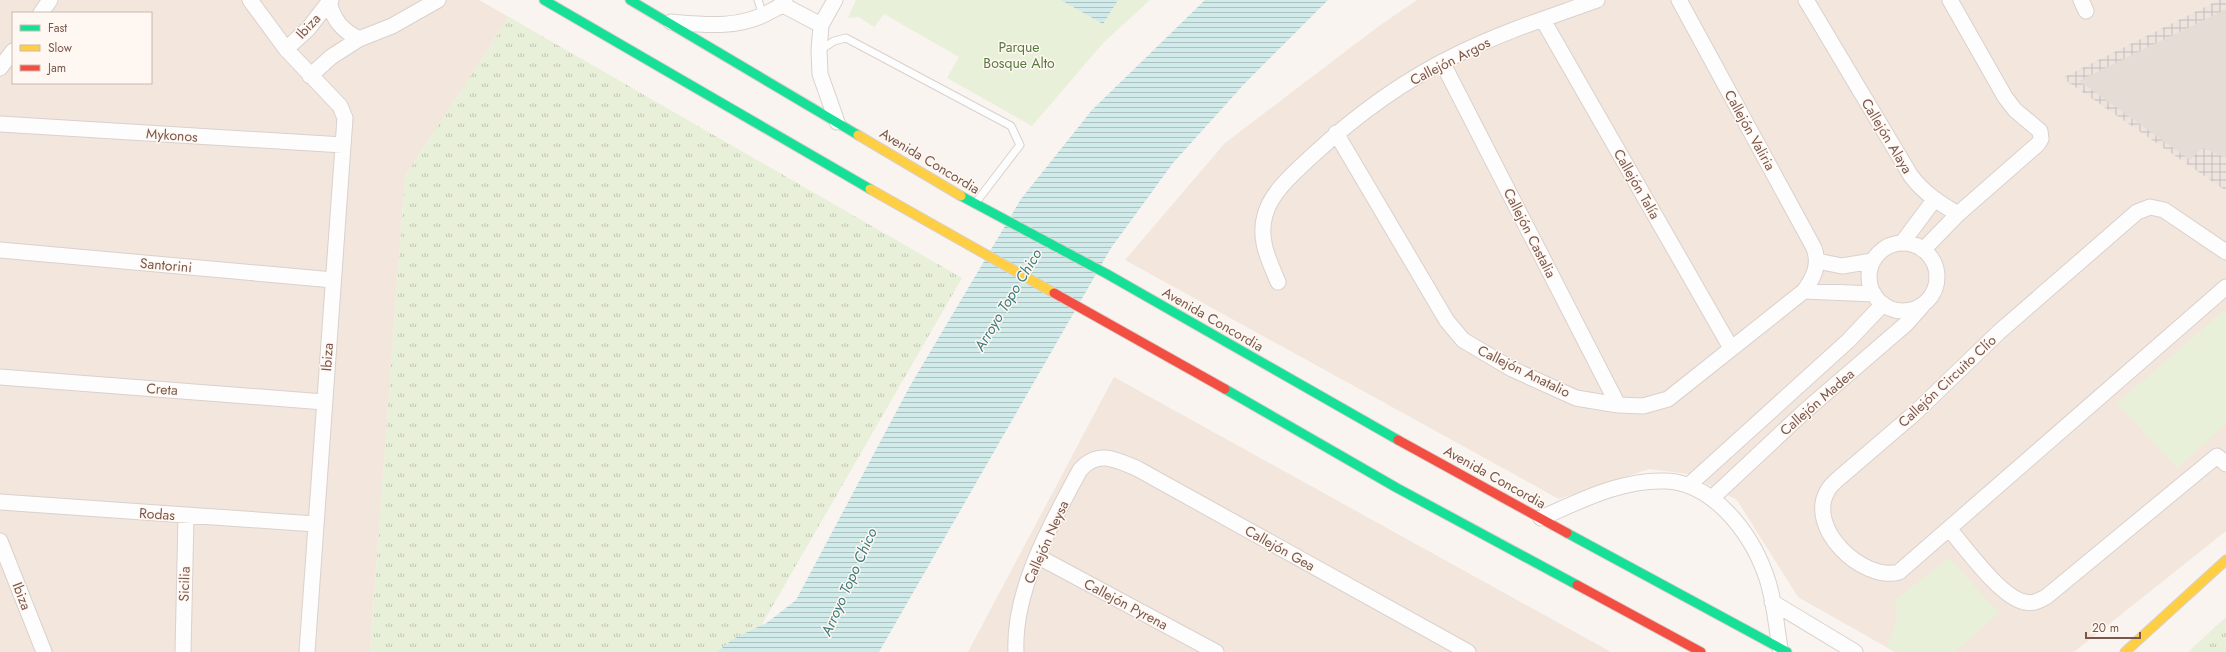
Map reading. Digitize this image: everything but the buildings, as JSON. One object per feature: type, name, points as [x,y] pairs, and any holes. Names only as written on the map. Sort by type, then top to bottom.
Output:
[{"type":"main road","points":[[544,0],[958,240],[1085,310],[1397,488],[1701,652]]},
{"type":"main road","name":"Avenida Concordia","points":[[634,1],[975,204],[1107,274],[1288,379],[1784,650]]},
{"type":"main road","points":[[2125,652],[2226,560]]},
{"type":"street","points":[[42,12],[50,0]]},
{"type":"street","name":"Ibiza","points":[[250,0],[286,49],[344,112],[343,145],[307,652]]},
{"type":"street","points":[[310,76],[331,57],[359,39],[392,26],[438,0]]},
{"type":"street","points":[[835,0],[821,25],[819,51],[820,74],[837,122]]},
{"type":"street","name":"Callejón Argos","points":[[1278,282],[1262,239],[1265,214],[1276,193],[1336,133],[1388,94],[1442,62],[1473,47],[1596,0]]},
{"type":"street","name":"Callejón Valiria","points":[[1679,0],[1814,248],[1818,261]]},
{"type":"street","name":"Callejón Alaya","points":[[1806,0],[1911,176],[1934,200],[1958,214]]},
{"type":"street","points":[[1924,250],[1958,214],[2038,144],[2041,134],[2040,131],[2015,110],[2005,97],[1950,0]]},
{"type":"street","points":[[330,1],[336,22],[359,39]]},
{"type":"street","name":"Ibiza","points":[[286,49],[308,29],[330,1]]},
{"type":"street","points":[[666,21],[721,26],[745,22],[763,16],[784,2],[821,25]]},
{"type":"street","name":"Callejón Talía","points":[[1543,20],[1731,348]]},
{"type":"street","points":[[0,68],[12,52]]},
{"type":"street","name":"Callejón Castalia","points":[[1442,62],[1618,405]]},
{"type":"street","name":"Mykonos","points":[[0,124],[343,145]]},
{"type":"street","name":"Callejón Anatalio","points":[[1336,133],[1447,321],[1463,340],[1512,369],[1576,398],[1618,405],[1643,406],[1668,400],[1804,291],[1811,281],[1818,261]]},
{"type":"street","points":[[1902,244],[1934,200]]},
{"type":"street","name":"Callejón Circuito Clío","points":[[2226,252],[2164,210],[2156,207],[2142,209],[1999,332],[1915,412],[1862,457],[1827,491],[1823,506],[1824,521],[1833,537],[1856,563],[1880,574],[1889,575],[1899,572],[1950,530],[2226,287]]},
{"type":"street","points":[[1804,291],[1878,299],[1900,311],[1911,310],[1922,306],[1930,299],[1935,290],[1937,279],[1936,268],[1931,258],[1924,250],[1913,245],[1902,244],[1891,246],[1882,252],[1872,262],[1842,266],[1818,261]]},
{"type":"street","name":"Santorini","points":[[0,250],[333,280]]},
{"type":"street","points":[[1872,262],[1870,278],[1878,299]]},
{"type":"street","name":"Callejón Madea","points":[[1689,485],[1848,341],[1878,299]]},
{"type":"street","name":"Callejón Madea","points":[[1712,498],[1805,411],[1906,324],[1922,306]]},
{"type":"street","name":"Creta","points":[[0,377],[324,402]]},
{"type":"street","points":[[1791,393],[1805,411]]},
{"type":"street","points":[[1950,530],[2006,592],[2024,602],[2034,603],[2046,597],[2217,456],[2226,464]]},
{"type":"street","name":"Callejón Gea","points":[[1088,460],[1101,458],[1118,460],[1138,469],[1468,652]]},
{"type":"street","name":"Callejón Neysa","points":[[1016,652],[1024,591],[1037,556],[1080,470],[1088,460]]},
{"type":"street","points":[[1541,518],[1584,499],[1623,486],[1666,481],[1689,485],[1712,498],[1732,518],[1748,540],[1765,573],[1784,650]]},
{"type":"street","name":"Rodas","points":[[0,502],[315,524]]},
{"type":"street","name":"Sicilia","points":[[183,652],[186,516]]},
{"type":"street","name":"Ibiza","points":[[0,540],[44,652]]},
{"type":"street","name":"Callejón Pyrena","points":[[1037,556],[1216,652]]},
{"type":"street","points":[[1772,602],[1855,652]]},
{"type":"lane","points":[[758,0],[763,16]]},
{"type":"lane","points":[[819,51],[834,41],[846,38],[1011,126],[1020,145],[975,204]]},
{"type":"shaded area","points":[[0,0],[479,0],[509,17],[405,176],[370,652],[0,652]]},
{"type":"shaded area","points":[[1417,0],[2219,0],[2062,78],[2226,191],[2226,531],[2074,652],[1895,652],[1798,597],[1737,500],[1688,474],[1649,469],[1559,499],[1125,260],[1225,143],[1379,26]]},
{"type":"shaded area","points":[[2219,0],[2226,0],[2226,191],[2062,78]]},
{"type":"shaded area","points":[[1114,377],[1611,652],[968,652]]},
{"type":"green space","name":"Parque Bosque Alto","points":[[856,0],[1150,0],[1104,42],[1032,126],[947,78],[959,57],[884,14],[874,27],[859,17],[848,18]]},
{"type":"green space","points":[[509,17],[962,278],[746,652],[370,652],[405,176]]},
{"type":"green space","points":[[2226,309],[2226,423],[2177,468],[2117,403]]},
{"type":"green space","points":[[1949,558],[1999,613],[1955,652],[1895,652],[1887,648],[1897,619],[1895,600]]},
{"type":"green space","points":[[2226,617],[2226,652],[2188,652]]},
{"type":"water","points":[[1061,0],[1118,0],[1103,24]]},
{"type":"water","name":"Arroyo Topo Chico","points":[[1205,0],[1328,0],[1246,82],[1173,163],[1111,248],[879,652],[717,652],[733,639],[768,622],[796,600],[910,386],[1021,199],[1092,110]]},
{"type":"traffic: fast","points":[[544,0],[870,189]]},
{"type":"traffic: fast","points":[[630,0],[858,135]]},
{"type":"traffic: fast","points":[[961,196],[1107,274],[1398,440]]},
{"type":"traffic: fast","points":[[1225,389],[1397,488],[1577,585]]},
{"type":"traffic: fast","points":[[1567,533],[1787,652]]},
{"type":"traffic: slow","points":[[858,135],[961,196]]},
{"type":"traffic: slow","points":[[870,189],[1054,293]]},
{"type":"traffic: slow","points":[[2125,652],[2226,560]]},
{"type":"traffic: jam","points":[[1054,293],[1225,389]]},
{"type":"traffic: jam","points":[[1398,440],[1567,533]]},
{"type":"traffic: jam","points":[[1577,585],[1701,652]]}]
